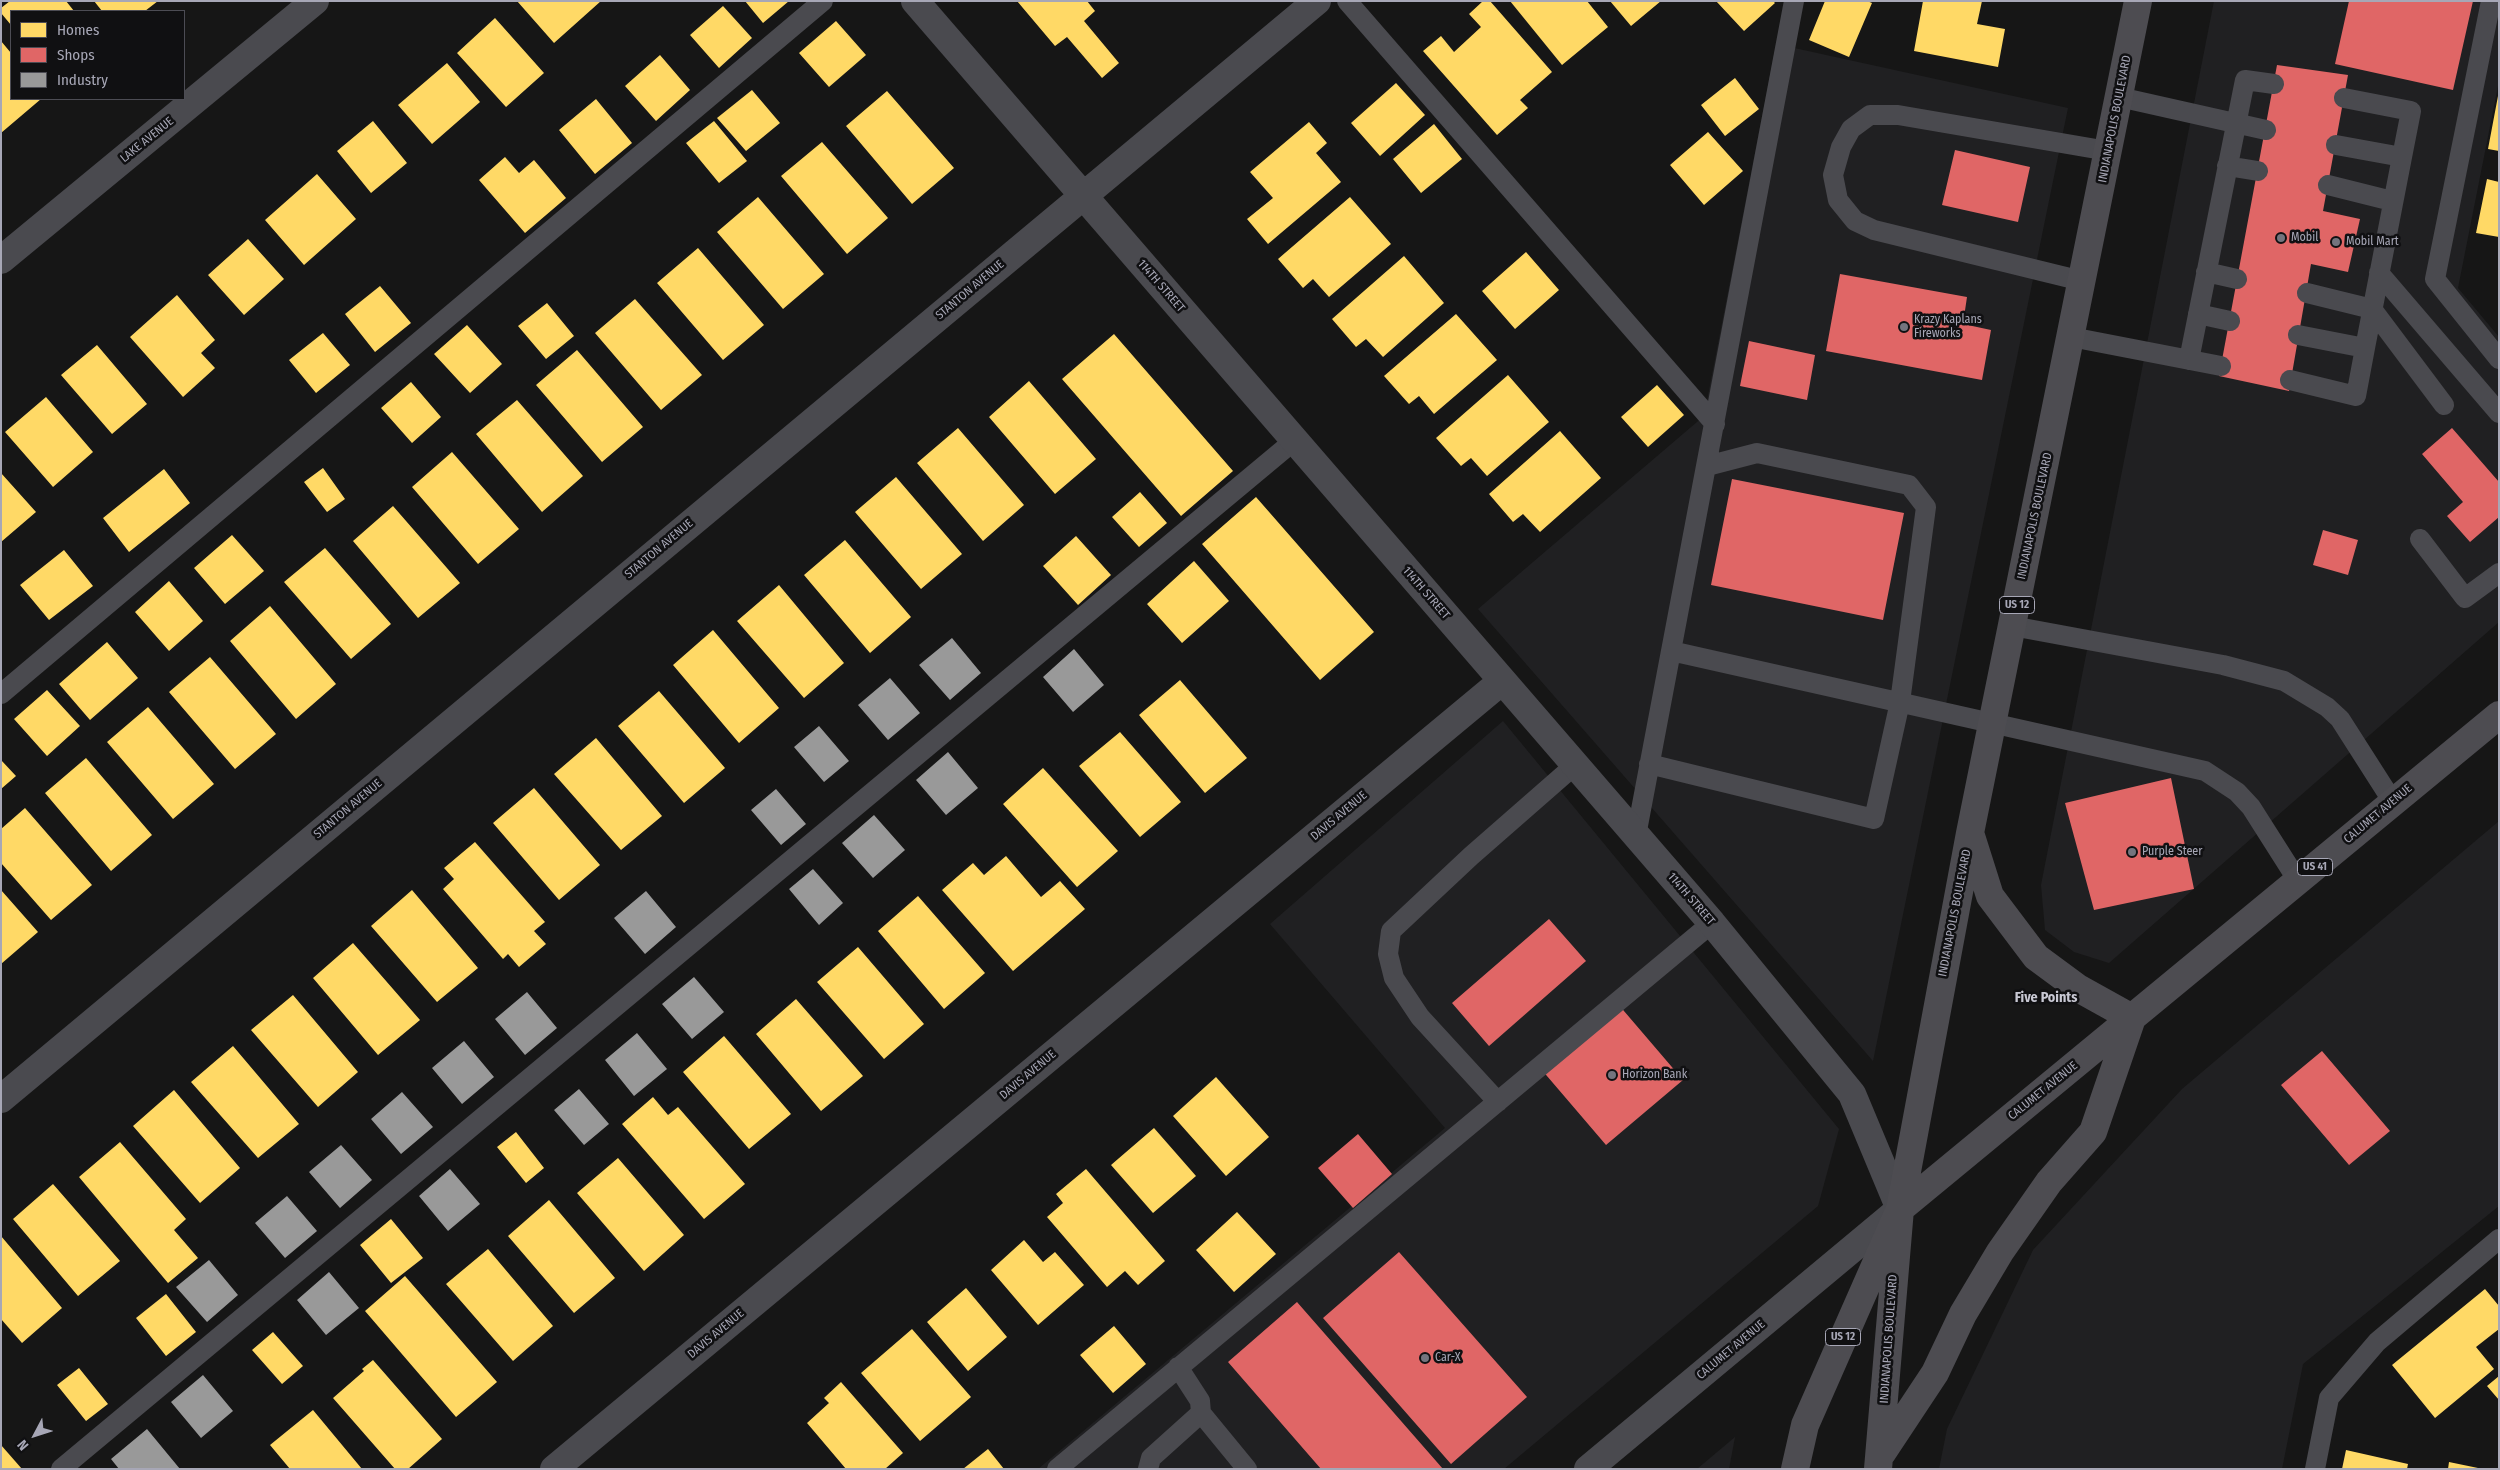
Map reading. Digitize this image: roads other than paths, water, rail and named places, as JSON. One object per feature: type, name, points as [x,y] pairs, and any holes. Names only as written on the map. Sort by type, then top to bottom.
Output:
[{"type":"main road","name":"INDIANAPOLIS BOULEVARD","points":[[1879,1462],[1900,1209],[1970,833],[2138,1]]},
{"type":"main road","name":"CALUMET AVENUE","points":[[1900,1209],[2499,715]]},
{"type":"main road","points":[[1879,1462],[1935,1373],[1964,1314],[2000,1252],[2049,1182],[2093,1132],[2132,1018],[2078,988],[2036,957],[1990,896],[1970,833]]},
{"type":"main road","name":"INDIANAPOLIS BOULEVARD","points":[[1795,1469],[1805,1425],[1900,1209]]},
{"type":"street","name":"LAKE AVENUE","points":[[1,260],[315,1]]},
{"type":"street","name":"114TH STREET","points":[[915,1],[1712,923],[1852,1094],[1900,1209]]},
{"type":"street","name":"STANTON AVENUE","points":[[1,1099],[1317,1]]},
{"type":"street","name":"DAVIS AVENUE","points":[[554,1469],[1502,680]]},
{"type":"street","name":"CALUMET AVENUE","points":[[1588,1469],[1900,1209]]},
{"type":"lane","points":[[1,694],[824,1]]},
{"type":"lane","points":[[1346,1],[1715,424]]},
{"type":"lane","points":[[1636,836],[1794,1]]},
{"type":"lane","points":[[2490,1],[2436,279],[2499,359]]},
{"type":"lane","points":[[2189,360],[2245,80],[2274,84]]},
{"type":"lane","points":[[2119,97],[2266,130]]},
{"type":"lane","points":[[2290,380],[2356,396],[2392,201],[2411,111],[2344,98]]},
{"type":"lane","points":[[2082,281],[1874,230],[1855,221],[1838,200],[1833,175],[1841,147],[1851,129],[1870,115],[1898,115],[2108,151]]},
{"type":"lane","points":[[2336,145],[2402,157]]},
{"type":"lane","points":[[2227,166],[2258,172]]},
{"type":"lane","points":[[2328,185],[2392,201]]},
{"type":"lane","points":[[2206,272],[2237,279]]},
{"type":"lane","points":[[2379,273],[2499,413]]},
{"type":"lane","points":[[2307,293],[2372,309],[2444,405]]},
{"type":"lane","points":[[2198,314],[2230,321]]},
{"type":"lane","points":[[2298,335],[2365,348]]},
{"type":"lane","points":[[2071,337],[2221,366]]},
{"type":"lane","points":[[61,1469],[1294,440]]},
{"type":"lane","points":[[1649,764],[1874,818],[1900,702],[1926,507],[1909,485],[1757,453],[1707,466]]},
{"type":"lane","points":[[2420,539],[2466,598],[2499,573]]},
{"type":"lane","points":[[2012,626],[2223,665],[2256,672],[2284,681],[2327,707],[2340,719],[2393,802]]},
{"type":"lane","points":[[1671,651],[2205,771],[2237,792],[2250,807],[2298,881]]},
{"type":"lane","points":[[1498,1102],[1420,1017],[1394,978],[1388,954],[1392,931],[1470,856],[1575,765]]},
{"type":"lane","points":[[1057,1469],[1712,923]]},
{"type":"lane","points":[[2315,1469],[2329,1398],[2376,1342],[2499,1239]]},
{"type":"lane","points":[[1178,1367],[1200,1400],[1201,1413],[1247,1469]]},
{"type":"lane","points":[[1148,1469],[1151,1458],[1201,1413]]},
{"type":"place","name":"Mobil","points":[[2281,238]]},
{"type":"place","name":"Mobil Mart","points":[[2336,242]]},
{"type":"place","name":"Krazy Kaplans Fireworks","points":[[1904,327]]},
{"type":"place","name":"Purple Steer","points":[[2132,852]]},
{"type":"place","name":"Horizon Bank","points":[[1612,1075]]},
{"type":"place","name":"Car-X","points":[[1425,1358]]},
{"type":"district","name":"Five Points","points":[[2046,998]]}]
